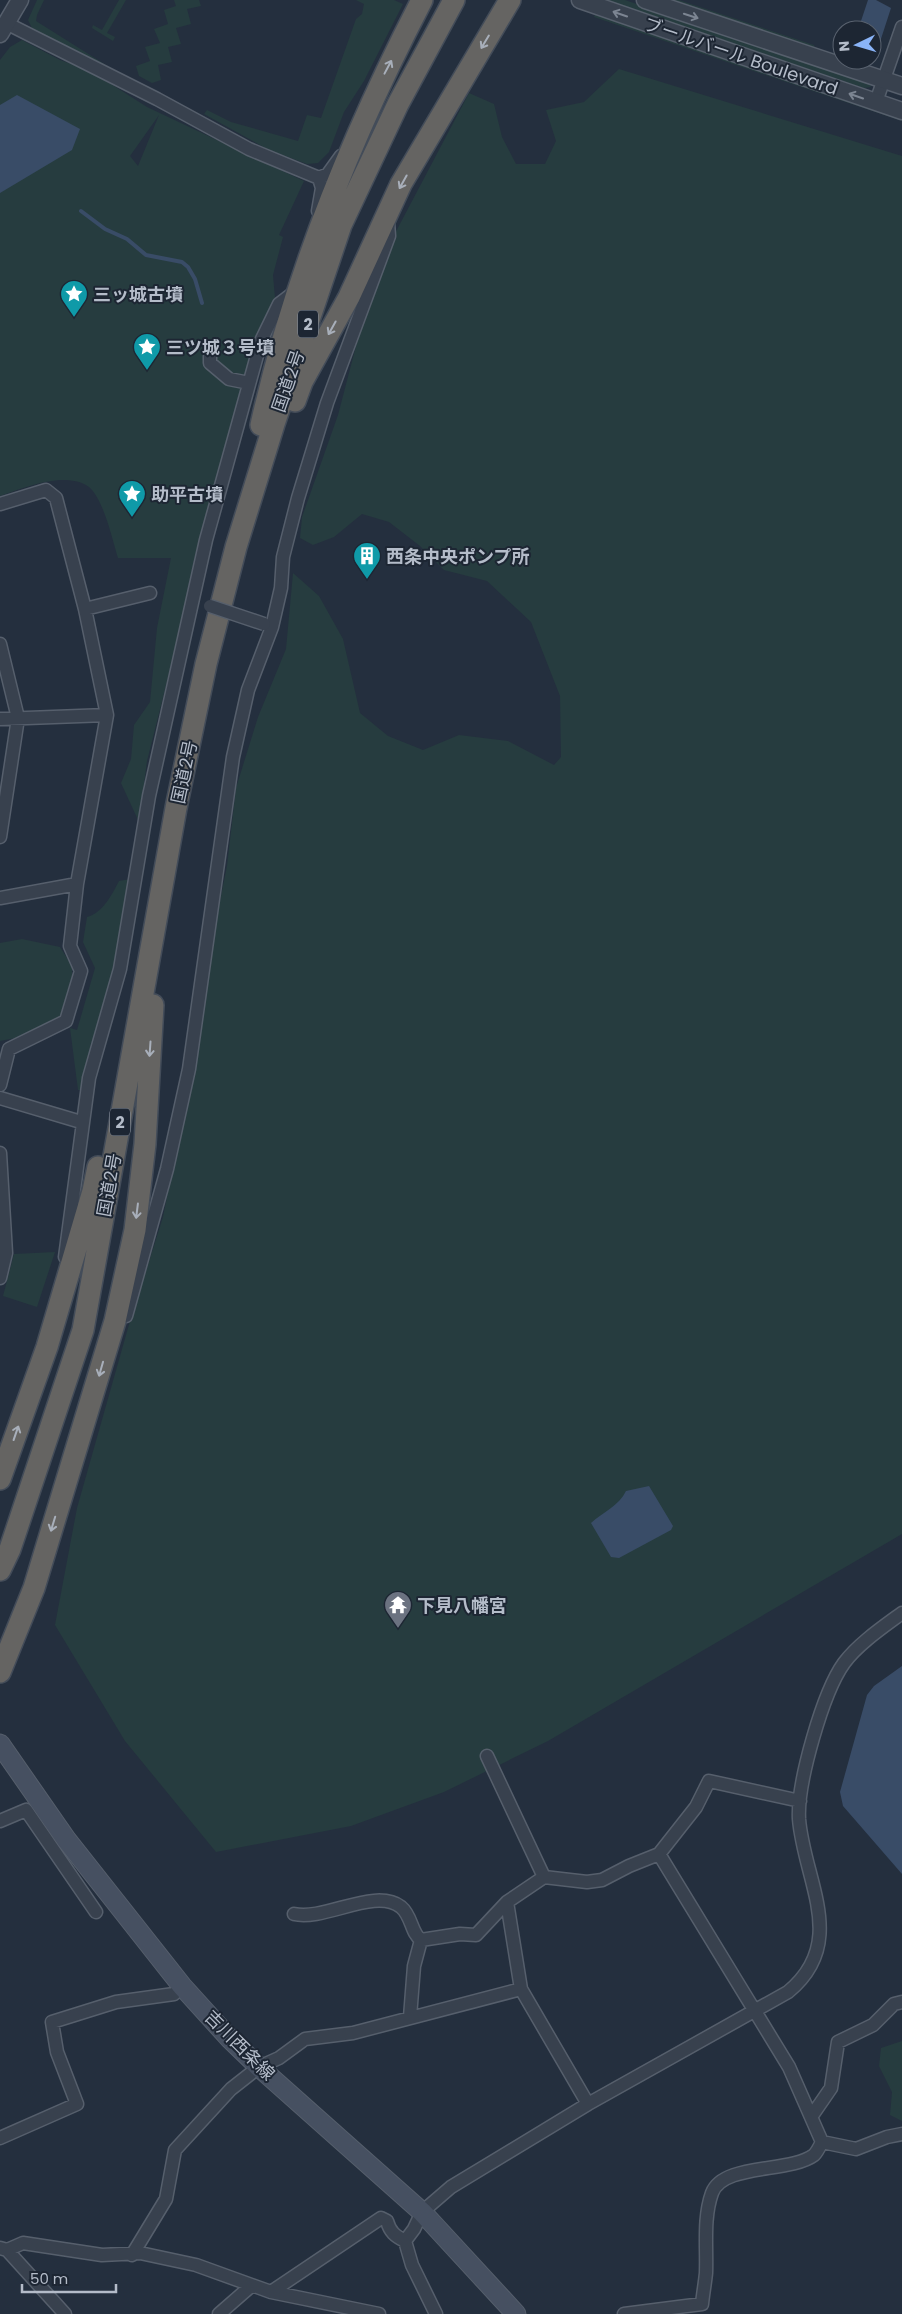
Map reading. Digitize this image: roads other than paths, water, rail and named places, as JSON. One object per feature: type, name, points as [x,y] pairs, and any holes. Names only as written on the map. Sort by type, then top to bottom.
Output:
[{"type":"highway","points":[[206,664],[268,394],[300,283],[335,187],[373,99],[422,0]]},
{"type":"highway","name":"国道2号","points":[[0,1570],[10,1549],[83,1330],[163,878],[206,664],[236,547],[262,462],[341,224],[398,104],[454,0]]},
{"type":"highway","points":[[206,664],[266,483],[302,382],[349,297],[401,184],[510,0]]},
{"type":"highway","points":[[0,1672],[34,1588],[115,1321],[135,1230],[144,1154],[163,878]]},
{"type":"highway","points":[[0,1479],[46,1347],[93,1190],[122,1048],[163,878]]},
{"type":"main road","name":"吉川西条線","points":[[0,1744],[59,1843],[182,1986],[259,2067],[422,2212],[516,2314]]},
{"type":"street","points":[[20,0],[3,28],[148,95],[249,149],[319,178],[328,174],[339,161],[352,132],[373,99]]},
{"type":"street","name":"ブールバール Boulevard","points":[[580,0],[902,111]]},
{"type":"street","points":[[645,0],[902,86]]},
{"type":"street","points":[[876,102],[902,27]]},
{"type":"street","points":[[46,1347],[63,1276],[81,1122],[89,1078],[120,968],[149,796],[192,602],[261,342],[279,304],[300,283],[307,245],[321,202],[319,178]]},
{"type":"street","points":[[115,1321],[125,1318],[167,1169],[189,1069],[233,757],[248,690],[281,588],[283,557],[298,498],[327,403],[388,236],[388,212]]},
{"type":"street","points":[[210,356],[210,363],[229,379],[249,383]]},
{"type":"street","points":[[0,504],[46,490],[56,498],[85,608],[107,715],[77,884],[70,946],[81,971],[66,1021],[9,1050],[0,1085]]},
{"type":"street","points":[[85,608],[150,593]]},
{"type":"street","points":[[192,602],[268,625]]},
{"type":"street","points":[[0,644],[18,718],[0,837]]},
{"type":"street","points":[[0,719],[107,715]]},
{"type":"street","points":[[0,898],[77,884]]},
{"type":"street","points":[[0,1098],[81,1122]]},
{"type":"street","points":[[0,1153],[2,1229],[6,1252],[0,1278]]},
{"type":"street","points":[[405,2241],[414,2229],[422,2212],[451,2188],[588,2104],[755,2012],[801,1982],[811,1969],[820,1940],[820,1914],[801,1836],[800,1801],[817,1726],[825,1699],[836,1676],[856,1651],[902,1613]]},
{"type":"street","points":[[487,1756],[544,1877]]},
{"type":"street","points":[[421,1940],[460,1934],[476,1934],[507,1902],[544,1877],[587,1882],[602,1880],[629,1866],[659,1854],[696,1807],[709,1781],[800,1801]]},
{"type":"street","points":[[0,1821],[26,1810],[59,1843],[96,1912]]},
{"type":"street","points":[[659,1854],[790,2067],[822,2142]]},
{"type":"street","points":[[294,1914],[304,1916],[318,1915],[360,1903],[382,1901],[393,1903],[402,1908],[410,1918],[418,1938],[421,1940]]},
{"type":"street","points":[[507,1902],[521,1989],[588,2104]]},
{"type":"street","points":[[410,2017],[414,1966],[421,1940]]},
{"type":"street","points":[[0,2138],[77,2104],[57,2052],[52,2022],[116,2002],[174,1994],[182,1986]]},
{"type":"street","points":[[132,2255],[166,2199],[175,2150],[231,2089],[259,2067],[279,2058],[305,2039],[353,2033],[521,1989]]},
{"type":"street","points":[[812,2117],[831,2088],[838,2042],[873,2025],[894,2004],[902,2002]]},
{"type":"street","points":[[822,2142],[856,2149],[887,2137],[902,2134]]},
{"type":"street","points":[[624,2314],[702,2304],[706,2276],[706,2213],[713,2190],[726,2179],[748,2172],[800,2162],[815,2154],[822,2142]]},
{"type":"street","points":[[271,2292],[381,2218],[387,2221],[389,2229],[395,2236],[405,2241],[412,2265],[436,2314]]},
{"type":"street","points":[[65,2314],[4,2249],[23,2243],[102,2255],[132,2255],[140,2253],[196,2265],[271,2292],[379,2314]]},
{"type":"street","points":[[219,2314],[251,2286]]},
{"type":"water","points":[[868,0],[876,0],[891,8],[882,36],[882,20],[861,20]]},
{"type":"water","points":[[17,95],[80,129],[72,150],[0,193],[0,105]]},
{"type":"water","points":[[649,1486],[673,1526],[671,1530],[619,1558],[611,1557],[591,1523],[615,1505],[626,1491]]},
{"type":"water","points":[[902,1666],[902,1874],[843,1806],[840,1792],[867,1695],[874,1686]]},
{"type":"waterway","points":[[81,211],[105,229],[127,239],[146,255],[182,262],[188,267],[195,279],[202,303]]},
{"type":"place","name":"三ッ城古墳","points":[[74,318]]},
{"type":"place","name":"三ツ城３号墳","points":[[147,371]]},
{"type":"place","name":"助平古墳","points":[[132,518]]},
{"type":"place","name":"西条中央ポンプ所","points":[[367,580]]},
{"type":"place","name":"下見八幡宮","points":[[398,1629]]}]
